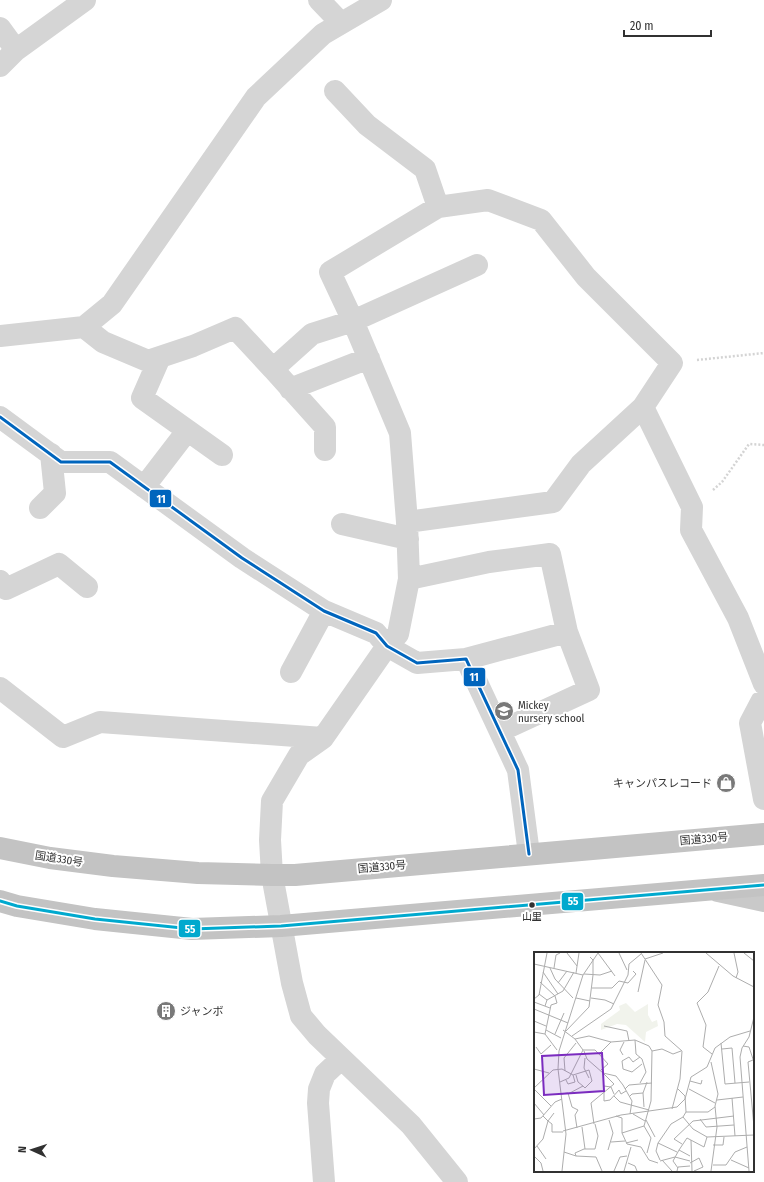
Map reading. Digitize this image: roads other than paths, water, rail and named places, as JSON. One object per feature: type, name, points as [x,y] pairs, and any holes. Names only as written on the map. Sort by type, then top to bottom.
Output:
[{"type":"highway","name":"国道330号","points":[[0,848],[50,858],[113,866],[198,873],[295,875],[764,834]]},
{"type":"highway","points":[[0,901],[17,906],[95,919],[192,929],[281,926],[764,885]]},
{"type":"main road","points":[[711,889],[764,901]]},
{"type":"street","points":[[0,66],[16,50],[84,0]]},
{"type":"street","points":[[319,0],[341,24]]},
{"type":"street","points":[[0,336],[84,327],[112,304],[256,97],[323,34],[381,0]]},
{"type":"street","points":[[0,28],[16,50]]},
{"type":"street","points":[[335,91],[367,125],[425,169],[438,207]]},
{"type":"street","points":[[342,524],[408,531],[553,502],[581,464],[643,407],[672,363],[586,277],[541,220],[488,200],[438,207],[330,272],[353,321],[400,433],[408,531],[409,579],[398,634],[387,646],[323,738],[299,755],[272,801],[270,840],[272,875],[292,983],[301,1016],[317,1035],[410,1125],[457,1182]]},
{"type":"street","points":[[273,369],[312,334],[353,321],[477,265]]},
{"type":"street","points":[[84,327],[103,342],[148,361],[193,346],[235,328],[325,427],[325,450]]},
{"type":"street","points":[[160,357],[142,398],[222,455]]},
{"type":"street","points":[[290,389],[369,358]]},
{"type":"street","points":[[643,407],[692,507],[691,530],[738,618],[764,684]]},
{"type":"street","points":[[0,417],[61,462],[110,462],[242,558],[324,611],[376,633],[387,646],[417,662],[466,659],[567,632]]},
{"type":"street","points":[[144,487],[187,430]]},
{"type":"street","points":[[40,508],[55,493],[51,454]]},
{"type":"street","points":[[409,579],[489,562],[550,554],[567,632],[589,690],[500,731]]},
{"type":"street","points":[[0,581],[6,589],[59,564],[87,586]]},
{"type":"street","points":[[291,672],[324,611]]},
{"type":"street","points":[[466,659],[518,770],[529,854]]},
{"type":"street","points":[[0,688],[63,737],[100,722],[323,738]]},
{"type":"street","points":[[764,701],[761,702],[750,723],[764,799]]},
{"type":"street","points":[[324,1182],[318,1103],[319,1088],[325,1074],[341,1059]]},
{"type":"place","name":"Mickey nursery school","points":[[504,711]]},
{"type":"place","name":"キャンパスレコード","points":[[726,783]]},
{"type":"place","name":"山里","points":[[532,905]]},
{"type":"place","name":"ジャンボ","points":[[166,1011]]}]
